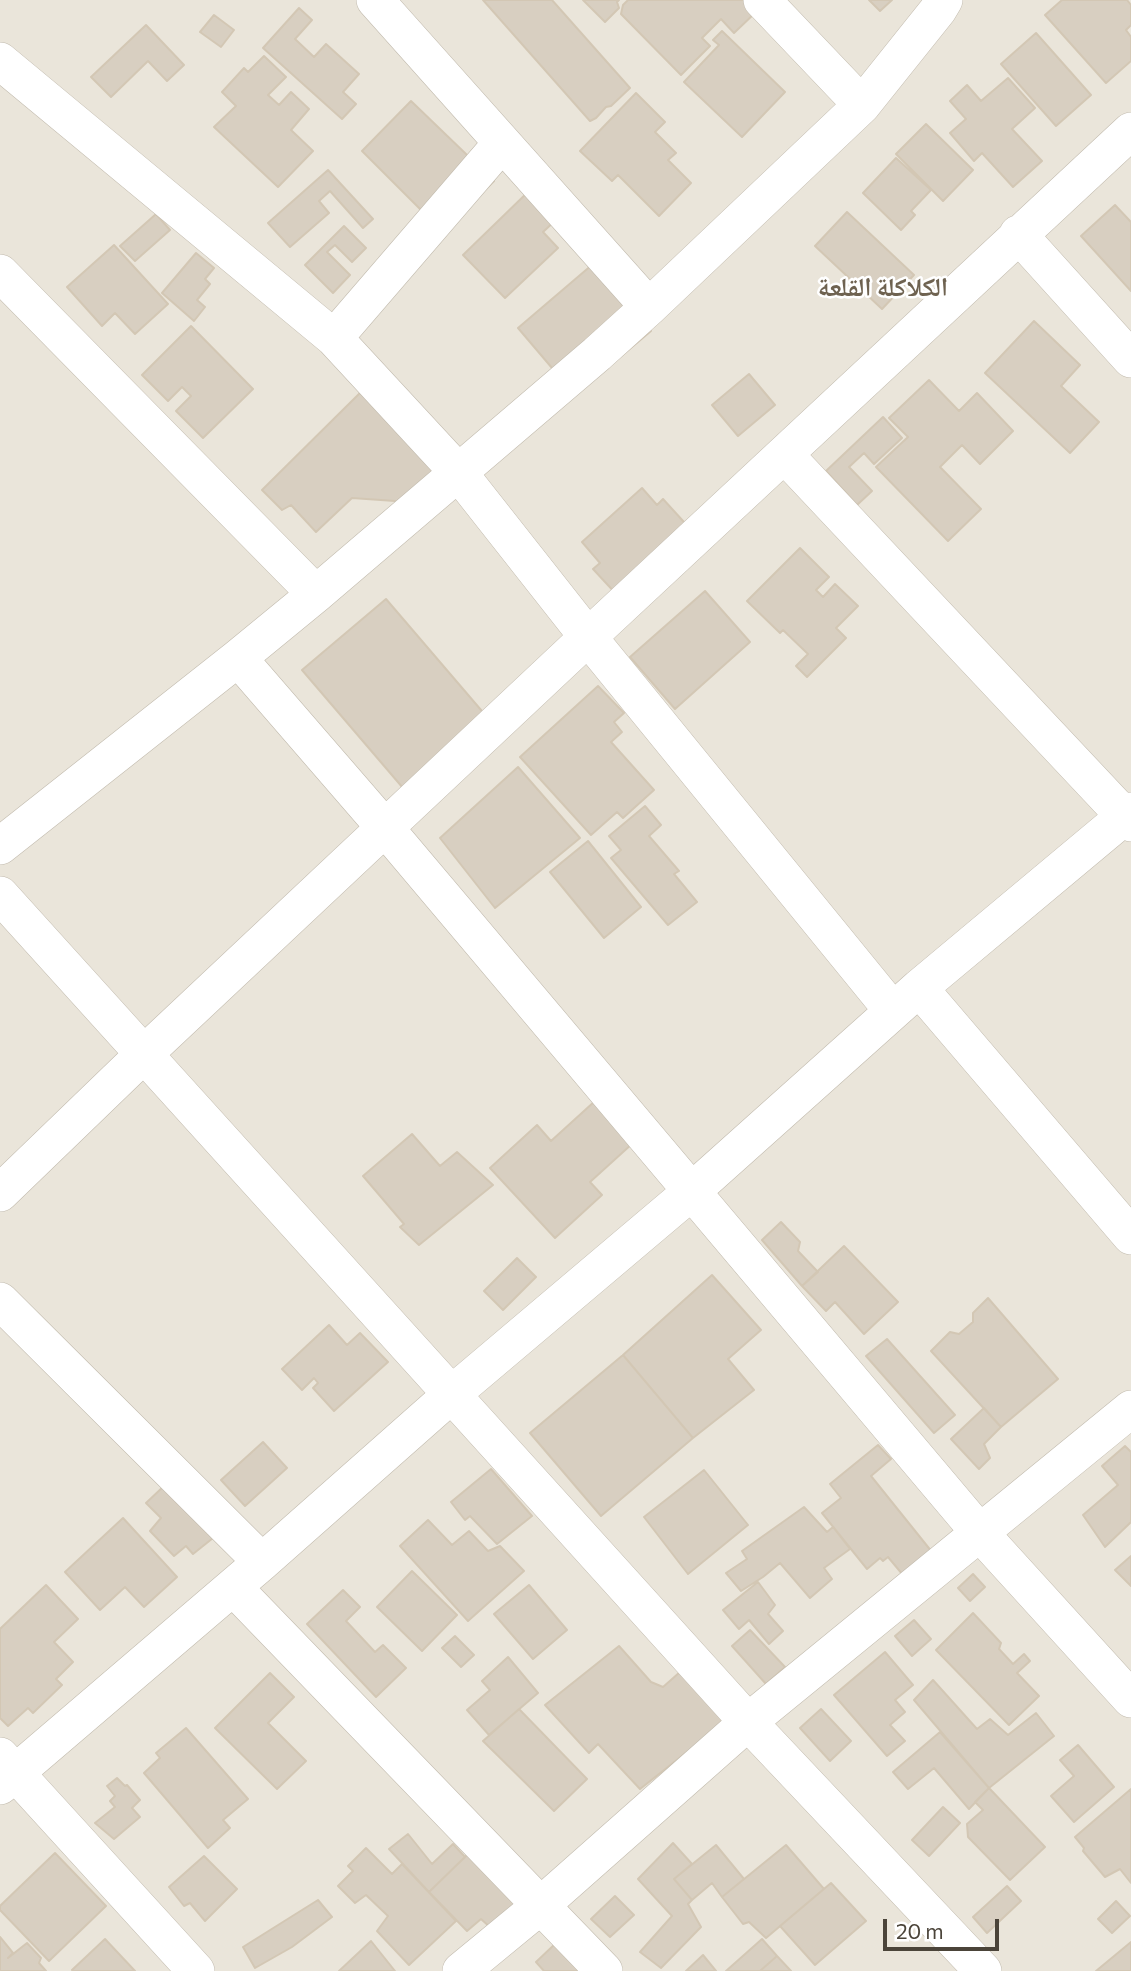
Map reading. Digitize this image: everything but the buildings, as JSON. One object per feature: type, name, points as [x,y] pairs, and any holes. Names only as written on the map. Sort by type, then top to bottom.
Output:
[{"type":"street","points":[[375,0],[649,307]]},
{"type":"street","points":[[762,0],[862,105]]},
{"type":"street","points":[[0,846],[316,594],[597,354],[862,105],[944,0]]},
{"type":"street","points":[[0,61],[334,338],[458,472],[588,637],[906,1000],[1131,1236]]},
{"type":"street","points":[[0,1193],[588,637],[1131,131]]},
{"type":"street","points":[[334,338],[502,144]]},
{"type":"street","points":[[1018,234],[1131,359]]},
{"type":"street","points":[[0,272],[316,594]]},
{"type":"street","points":[[196,1971],[5,1772],[233,1587],[452,1394],[691,1192],[906,1000],[1129,817],[785,455]]},
{"type":"street","points":[[238,658],[386,828],[980,1533],[1131,1699]]},
{"type":"street","points":[[0,895],[748,1722],[983,1971]]},
{"type":"street","points":[[0,1301],[262,1562]]},
{"type":"street","points":[[461,1971],[540,1906],[748,1722],[1131,1409]]},
{"type":"street","points":[[233,1587],[604,1971]]},
{"type":"shaded area","points":[[0,0],[1131,0],[1131,1971],[0,1971]]},
{"type":"district","name":"الكلاكلة القلعة","points":[[883,287]]}]
